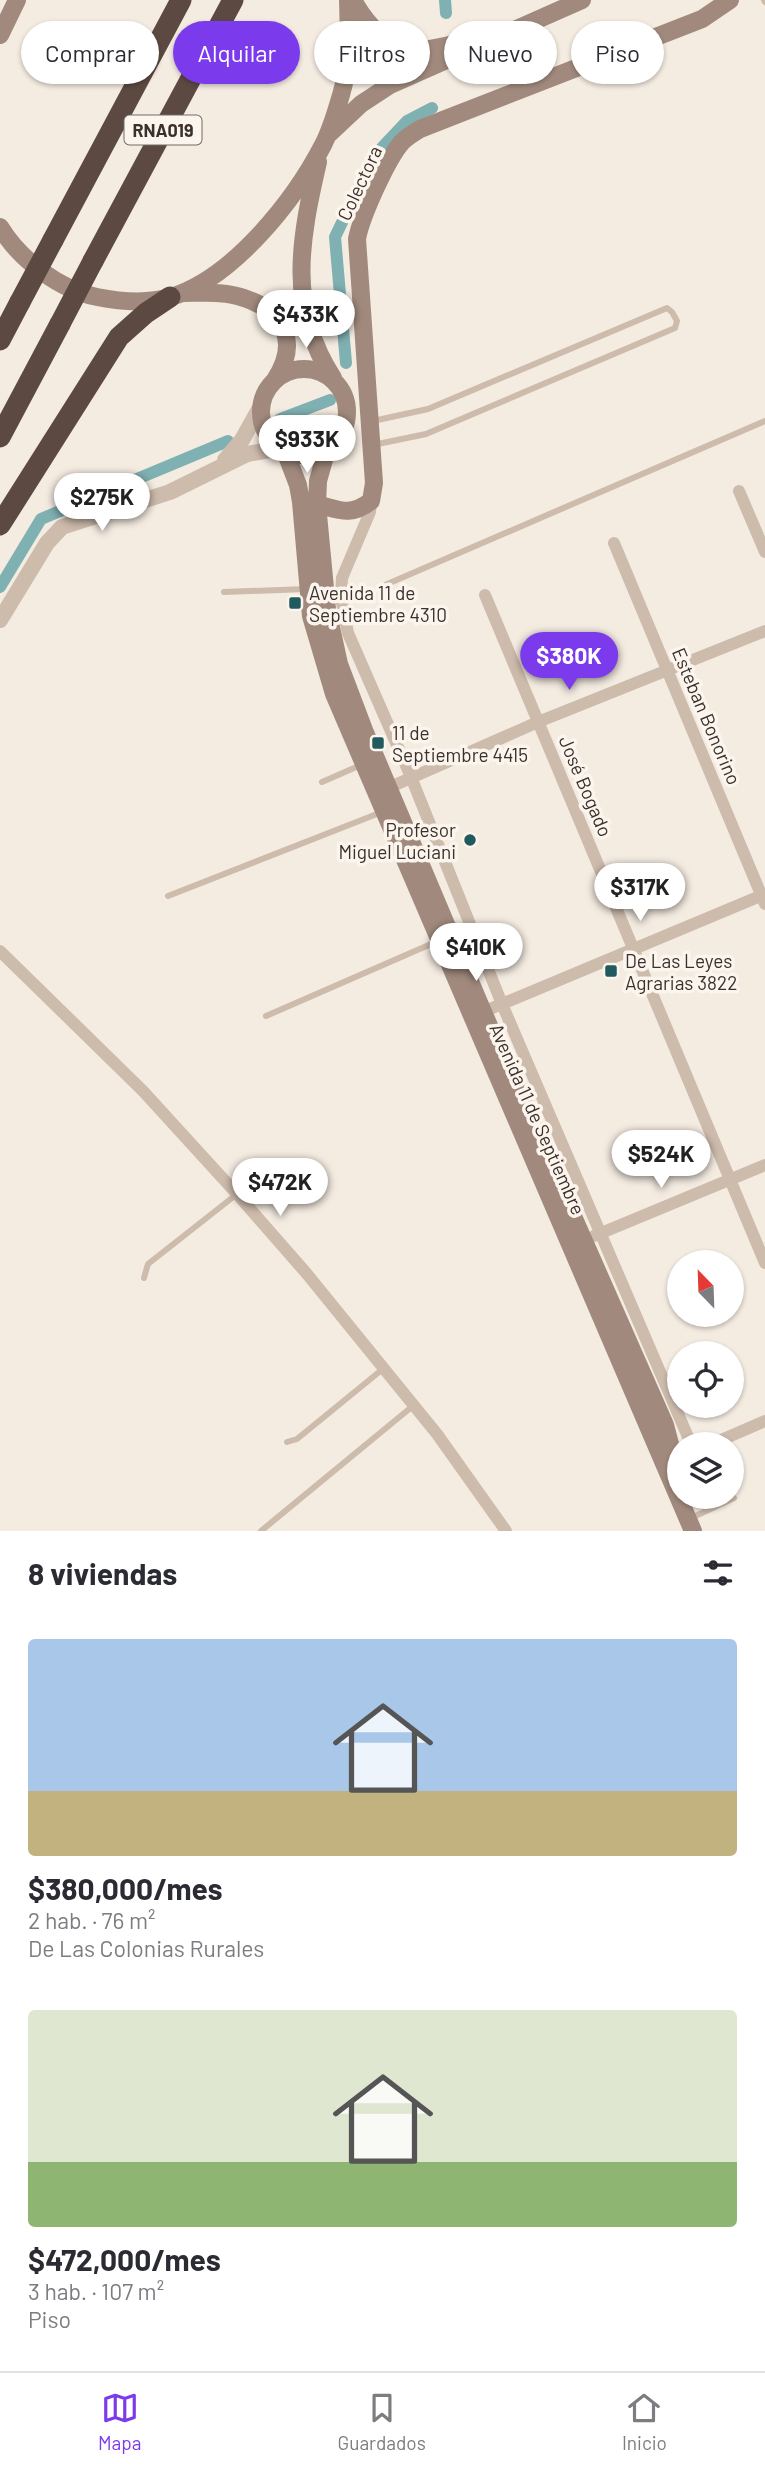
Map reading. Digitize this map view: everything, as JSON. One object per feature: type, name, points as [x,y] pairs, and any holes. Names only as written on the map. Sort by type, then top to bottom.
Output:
[{"type":"highway","name":"RNA019","points":[[0,340],[181,0]]},
{"type":"highway","name":"RNA019","points":[[0,437],[233,0]]},
{"type":"highway","points":[[0,525],[119,337],[139,319],[175,295]]},
{"type":"main road","points":[[0,35],[17,0]]},
{"type":"main road","points":[[351,0],[368,24],[384,39],[406,49],[426,50],[463,41],[560,0]]},
{"type":"main road","points":[[0,227],[24,256],[57,281],[88,295],[122,302],[155,300],[175,295],[233,295],[254,302],[270,313],[282,327],[288,348],[286,362],[266,392],[261,406],[265,431],[283,450],[306,455],[327,449],[341,435],[348,417],[345,397],[320,358],[309,330],[303,288],[303,239],[324,142],[342,93],[351,0]]},
{"type":"main road","points":[[175,295],[212,275],[255,239],[288,199],[324,142],[361,104],[390,85],[582,0]]},
{"type":"main road","name":"Colectora","points":[[371,501],[374,483],[372,445],[357,239],[363,218],[401,143],[420,129],[702,19],[730,0]]},
{"type":"main road","points":[[275,380],[288,372],[309,369],[323,373],[335,381]]},
{"type":"main road","name":"Avenida 11 de Septiembre","points":[[327,449],[318,481],[317,504],[331,635],[347,686],[477,1015]]},
{"type":"main road","name":"Avenida 11 de Septiembre","points":[[283,450],[298,485],[311,616],[325,669],[438,941],[477,1015],[584,1240],[667,1433]]},
{"type":"main road","points":[[317,504],[348,512],[357,511],[371,501]]},
{"type":"main road","name":"Avenida 11 de Septiembre","points":[[584,1240],[664,1466],[690,1525]]},
{"type":"street","points":[[218,467],[242,440],[261,406]]},
{"type":"street","points":[[0,620],[47,542],[62,527],[170,492],[247,454],[283,450]]},
{"type":"street","points":[[739,491],[765,552]]},
{"type":"street","points":[[371,501],[370,512],[342,578],[344,619],[348,633],[411,777],[502,1004],[584,1240],[685,1432]]},
{"type":"street","name":"Esteban Bonorino","points":[[614,543],[764,898]]},
{"type":"street","name":"José Bogado","points":[[485,595],[765,1263]]},
{"type":"street","points":[[388,788],[538,722],[765,631]]},
{"type":"street","points":[[477,1015],[633,949],[764,898]]},
{"type":"street","points":[[0,951],[143,1091],[237,1194],[414,1405],[506,1531]]},
{"type":"street","points":[[584,1240],[765,1165]]},
{"type":"street","points":[[740,1432],[765,1421]]},
{"type":"lane","points":[[370,422],[428,409],[667,308],[677,321],[675,328],[426,434],[372,445]]},
{"type":"lane","points":[[385,585],[765,421]]},
{"type":"lane","points":[[224,592],[308,589]]},
{"type":"lane","points":[[322,782],[363,765]]},
{"type":"lane","points":[[168,896],[383,812]]},
{"type":"lane","points":[[266,1016],[438,941]]},
{"type":"lane","points":[[144,1278],[148,1264],[237,1194]]},
{"type":"lane","points":[[287,1442],[297,1439],[384,1368]]},
{"type":"lane","points":[[261,1531],[414,1405]]},
{"type":"lane","points":[[690,1525],[715,1509]]},
{"type":"waterway","points":[[445,0],[446,13]]},
{"type":"waterway","points":[[346,363],[335,237],[374,156],[407,121],[432,108]]},
{"type":"waterway","points":[[280,419],[330,400]]},
{"type":"waterway","points":[[0,587],[41,519],[228,441]]},
{"type":"place","name":"Avenida 11 de Septiembre 4310","points":[[295,603]]},
{"type":"place","name":"11 de Septiembre 4415","points":[[378,743]]},
{"type":"place","name":"Profesor Miguel Luciani","points":[[470,840]]},
{"type":"place","name":"De Las Leyes Agrarias 3822","points":[[611,971]]}]
